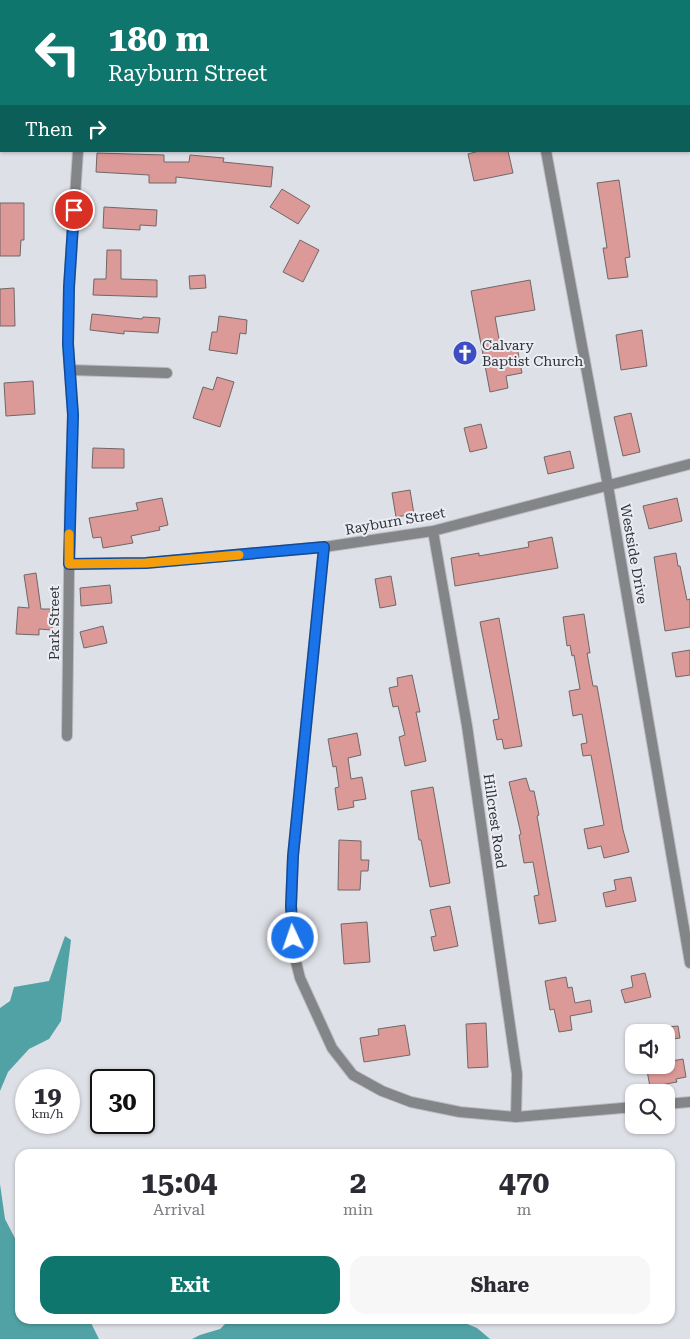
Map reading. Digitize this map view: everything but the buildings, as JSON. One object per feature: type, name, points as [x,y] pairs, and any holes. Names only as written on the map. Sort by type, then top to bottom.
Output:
[{"type":"street","name":"Park Street","points":[[67,736],[73,415],[68,344],[69,287],[78,152]]},
{"type":"street","name":"Westside Drive","points":[[546,152],[608,486],[690,963]]},
{"type":"street","points":[[70,370],[166,373]]},
{"type":"street","name":"Rayburn Street","points":[[69,564],[146,563],[324,547],[434,530],[690,464]]},
{"type":"street","name":"Hillcrest Road","points":[[434,530],[467,726],[517,1074],[516,1117]]},
{"type":"street","points":[[324,547],[293,856],[291,906],[294,954],[300,978],[332,1048],[353,1075],[382,1091],[411,1102],[460,1112],[516,1117],[625,1108]]},
{"type":"street","points":[[675,1103],[690,1102]]},
{"type":"water","points":[[65,936],[71,940],[61,1021],[49,1039],[29,1049],[8,1072],[0,1091],[0,1008],[10,1001],[14,987],[49,981]]},
{"type":"water","points":[[0,1184],[5,1219],[15,1238],[15,1324],[92,1324],[99,1339],[0,1339]]},
{"type":"water","points":[[225,1324],[467,1324],[477,1328],[490,1339],[192,1339],[220,1329]]},
{"type":"slow traffic","points":[[69,534],[69,564],[146,563],[239,555]]},
{"type":"place","name":"Calvary Baptist Church","points":[[465,353]]},
{"type":"route","points":[[74,210],[69,287],[68,344],[73,415],[69,564],[146,563],[324,547],[302,785],[293,856],[291,906],[293,938]]}]
